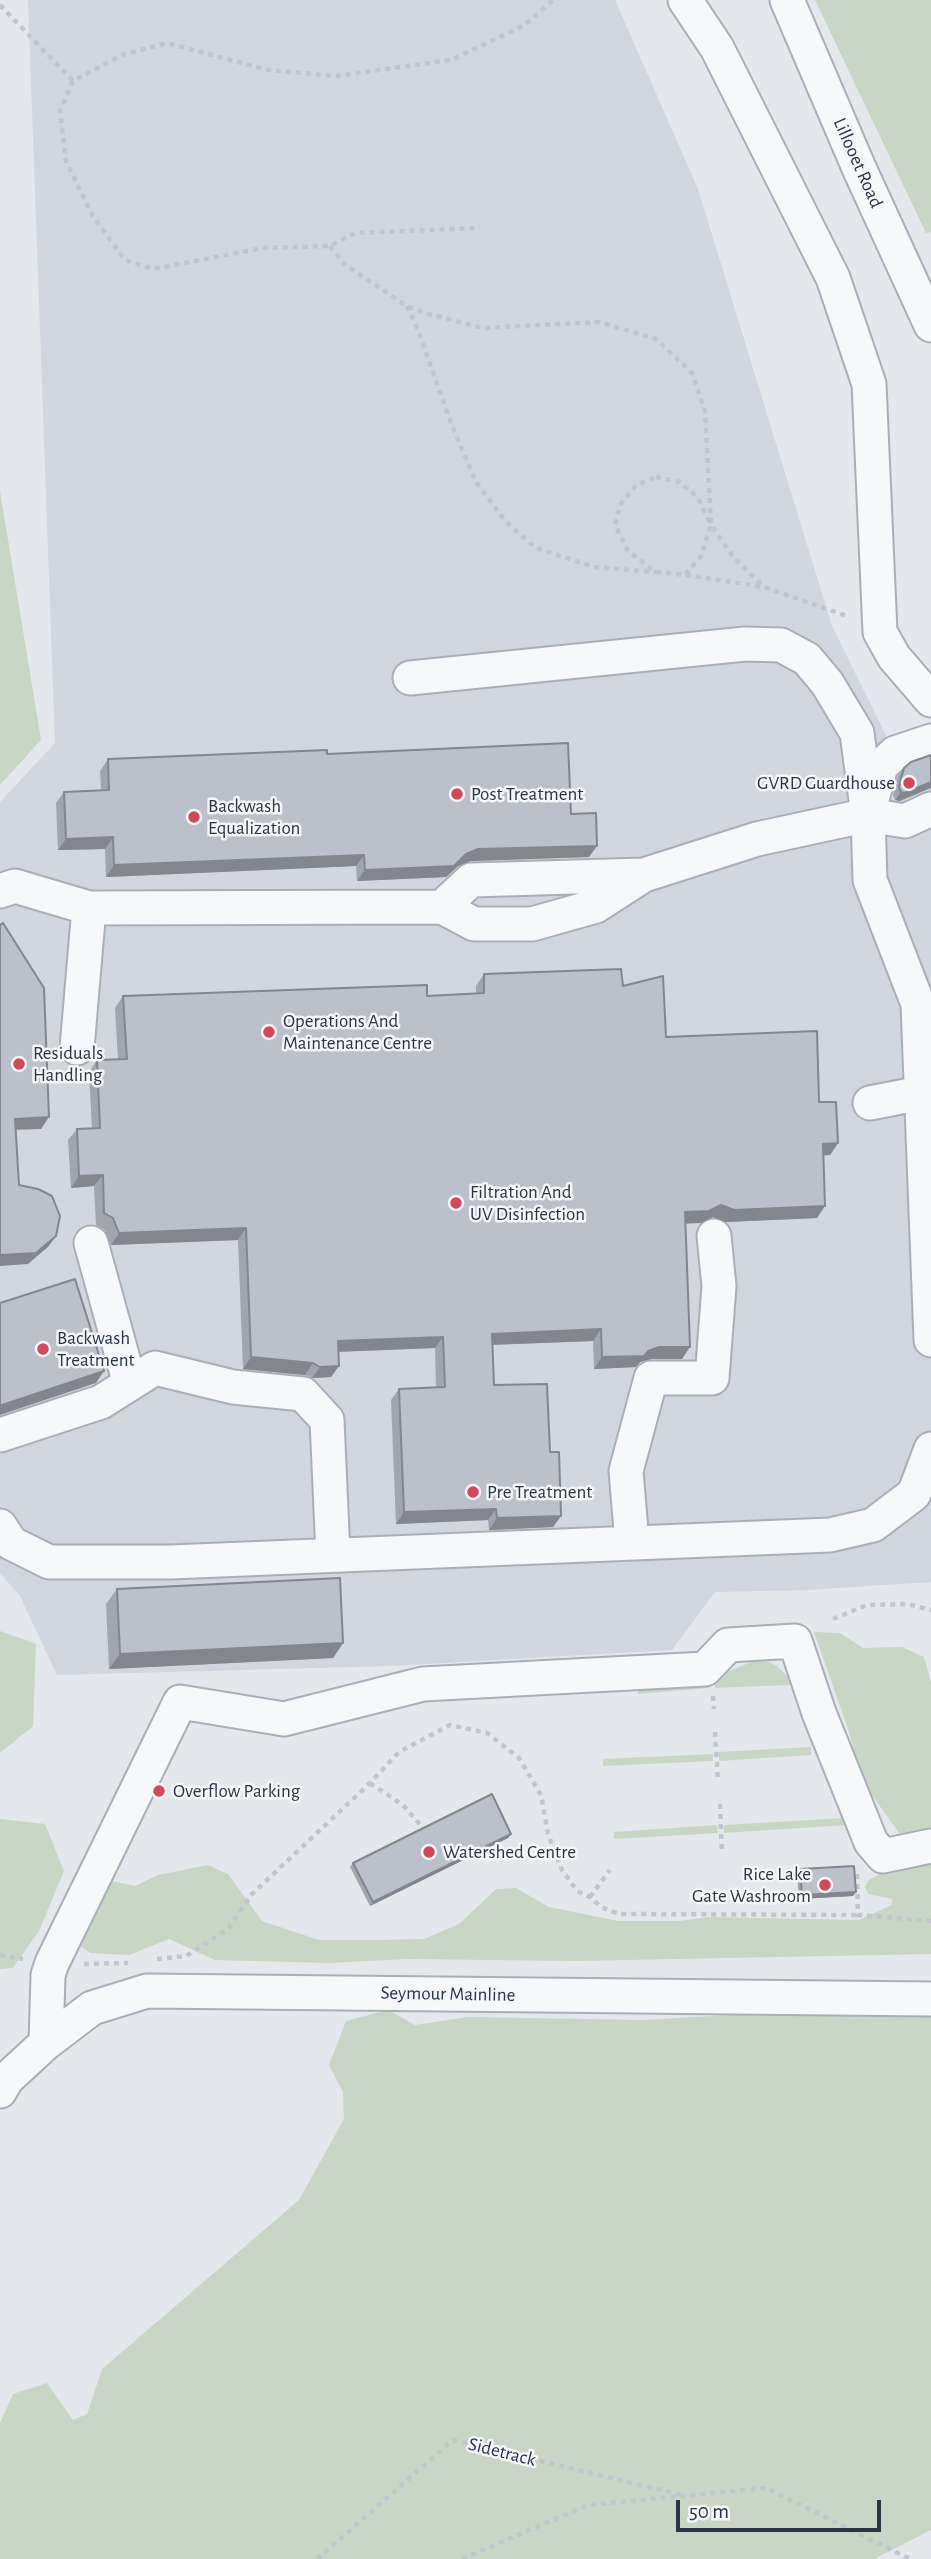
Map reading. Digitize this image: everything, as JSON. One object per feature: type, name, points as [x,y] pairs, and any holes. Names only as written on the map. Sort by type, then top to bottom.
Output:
[{"type":"street","points":[[685,0],[717,48],[834,278],[869,384],[880,632],[894,657],[931,701]]},
{"type":"street","name":"Lillooet Road","points":[[787,0],[859,168],[931,325]]},
{"type":"street","points":[[410,678],[745,644],[781,645],[807,659],[827,683],[857,733],[868,815],[870,880],[918,1004],[931,1340]]},
{"type":"street","points":[[868,815],[881,765],[895,753],[931,741]]},
{"type":"street","points":[[0,891],[15,886],[89,908],[442,907],[474,925],[532,924],[596,906],[645,875],[757,839],[868,815],[905,821],[931,810]]},
{"type":"street","points":[[442,907],[471,880],[645,875]]},
{"type":"street","points":[[77,1048],[89,908]]},
{"type":"street","points":[[870,1103],[921,1093]]},
{"type":"street","points":[[632,1543],[626,1471],[651,1378],[712,1378],[719,1286],[714,1236]]},
{"type":"street","points":[[91,1243],[130,1384]]},
{"type":"street","points":[[0,1436],[101,1402],[155,1368],[233,1387],[303,1394],[327,1420],[333,1555]]},
{"type":"street","points":[[0,1526],[10,1543],[49,1563],[171,1562],[830,1535],[873,1525],[923,1499],[931,1449]]},
{"type":"street","points":[[46,2043],[48,1975],[52,1963],[180,1702],[284,1719],[423,1684],[705,1669],[728,1645],[795,1641],[819,1713],[871,1842],[883,1856],[931,1846]]},
{"type":"street","name":"Seymour Mainline","points":[[0,2091],[7,2079],[46,2043],[92,2008],[147,1991],[931,1999]]},
{"type":"path","points":[[480,228],[355,233],[330,246],[262,248],[153,269],[125,260],[92,215],[66,161],[60,111],[74,81],[122,55],[167,43],[268,70],[336,76],[451,60],[525,25],[553,0]]},
{"type":"path","points":[[0,5],[74,81]]},
{"type":"path","points":[[330,246],[344,264],[407,306],[483,328],[599,322],[656,339],[692,373],[705,411],[711,525],[701,556],[685,575]]},
{"type":"path","points":[[407,306],[476,482],[506,522],[536,548],[594,567],[685,575],[764,587],[839,612],[880,632]]},
{"type":"path","points":[[656,572],[628,551],[615,525],[620,505],[636,485],[656,477],[680,482],[698,498],[711,525],[734,558],[764,587]]},
{"type":"path","points":[[833,1619],[867,1605],[907,1604],[931,1610]]},
{"type":"path","points":[[154,1959],[186,1956],[228,1929],[252,1894],[370,1783],[398,1752],[450,1725],[487,1732],[519,1758],[541,1795],[548,1834],[562,1870],[577,1891],[590,1897],[601,1907],[619,1914],[858,1914],[931,1921]]},
{"type":"path","points":[[715,1732],[718,1781]]},
{"type":"path","points":[[370,1783],[403,1805],[425,1830]]},
{"type":"path","points":[[720,1804],[722,1854]]},
{"type":"path","points":[[858,1869],[858,1914]]},
{"type":"path","points":[[590,1897],[610,1870]]},
{"type":"path","points":[[52,1963],[129,1963]]},
{"type":"path","name":"Sidetrack","points":[[317,2559],[453,2440],[686,2496]]},
{"type":"path","points":[[462,2559],[588,2505],[766,2488],[909,2559]]},
{"type":"shaded area","points":[[28,0],[615,0],[698,189],[832,626],[903,770],[931,758],[931,1582],[807,1590],[715,1592],[672,1650],[389,1666],[57,1675],[20,1596],[0,1573],[0,802],[55,743]]},
{"type":"green space","points":[[815,0],[931,0],[931,232],[926,233]]},
{"type":"green space","points":[[0,491],[41,740],[0,785]]},
{"type":"green space","points":[[0,1631],[36,1644],[33,1726],[0,1753]]},
{"type":"green space","points":[[814,1632],[840,1633],[863,1648],[902,1647],[924,1657],[931,1682],[931,1829],[904,1840],[862,1781],[848,1729]]},
{"type":"green space","points":[[754,1661],[769,1662],[777,1666],[790,1679],[791,1685],[715,1688],[715,1680],[724,1673]]},
{"type":"green space","points":[[709,1681],[709,1688],[638,1694],[638,1686]]},
{"type":"green space","points":[[811,1747],[811,1755],[719,1761],[719,1752]]},
{"type":"green space","points":[[713,1754],[713,1761],[603,1766],[603,1759]]},
{"type":"green space","points":[[844,1818],[847,1825],[724,1833],[724,1825]]},
{"type":"green space","points":[[0,1819],[45,1824],[64,1871],[39,1931],[13,1968],[0,1969]]},
{"type":"green space","points":[[717,1825],[718,1833],[614,1839],[614,1832]]},
{"type":"green space","points":[[931,1859],[931,1954],[576,1961],[406,1959],[329,1963],[215,1960],[169,1939],[129,1955],[90,1953],[81,1946],[86,1915],[97,1890],[112,1881],[135,1886],[158,1875],[208,1865],[228,1874],[262,1921],[319,1940],[374,1940],[424,1939],[459,1924],[496,1889],[516,1888],[549,1907],[618,1921],[680,1921],[708,1917],[859,1920],[892,1905],[892,1899],[868,1894],[865,1887],[869,1880],[886,1871],[914,1868]]},
{"type":"green space","points":[[816,1990],[931,1996],[931,2530],[874,2559],[0,2559],[0,2423],[13,2394],[47,2383],[73,2420],[87,2414],[102,2369],[299,2200],[344,2119],[343,2092],[329,2065],[346,2021],[388,2010],[415,2025],[468,2017],[644,2020],[729,2015]]},
{"type":"building","points":[[568,743],[571,814],[596,813],[597,846],[478,849],[466,854],[454,866],[365,870],[364,855],[114,865],[113,837],[66,839],[64,792],[109,790],[108,759],[327,750],[327,754]]},
{"type":"building","name":"GVRD Guardhouse","points":[[931,755],[931,782],[905,793],[901,792],[899,787],[904,768],[911,762]]},
{"type":"building","points":[[3,923],[44,988],[49,1117],[15,1119],[19,1185],[38,1189],[52,1196],[60,1216],[56,1236],[36,1253],[0,1255],[0,925]]},
{"type":"building","name":"Filtration And UV Disinfection","points":[[621,969],[623,986],[663,976],[666,1037],[817,1031],[819,1102],[836,1102],[838,1143],[823,1144],[825,1206],[734,1210],[721,1205],[709,1211],[685,1212],[690,1347],[659,1347],[648,1351],[644,1356],[602,1357],[601,1329],[492,1334],[494,1385],[547,1384],[550,1452],[559,1452],[561,1516],[497,1518],[496,1509],[404,1512],[399,1389],[445,1387],[443,1337],[338,1341],[339,1366],[320,1367],[313,1363],[251,1357],[246,1228],[119,1233],[113,1218],[104,1213],[103,1175],[79,1176],[77,1129],[100,1128],[97,1060],[127,1059],[123,996],[427,985],[427,996],[484,993],[484,974]]},
{"type":"building","name":"Backwash Treatment","points":[[75,1279],[104,1371],[0,1407],[0,1303]]},
{"type":"building","points":[[340,1578],[343,1643],[120,1654],[117,1589]]},
{"type":"building","name":"Watershed Centre","points":[[492,1794],[511,1834],[373,1902],[353,1863]]},
{"type":"building","name":"Rice Lake Gate Washroom","points":[[854,1866],[856,1892],[802,1895],[800,1869]]},
{"type":"place","name":"GVRD Guardhouse","points":[[909,783]]},
{"type":"place","name":"Post Treatment","points":[[457,794]]},
{"type":"place","name":"Backwash Equalization","points":[[194,817]]},
{"type":"place","name":"Operations And Maintenance Centre","points":[[269,1032]]},
{"type":"place","name":"Residuals Handling","points":[[19,1064]]},
{"type":"place","name":"Filtration And UV Disinfection","points":[[456,1203]]},
{"type":"place","name":"Backwash Treatment","points":[[43,1349]]},
{"type":"place","name":"Pre Treatment","points":[[473,1492]]},
{"type":"place","name":"Overflow Parking","points":[[159,1791]]},
{"type":"place","name":"Watershed Centre","points":[[429,1852]]},
{"type":"place","name":"Rice Lake Gate Washroom","points":[[825,1885]]}]
